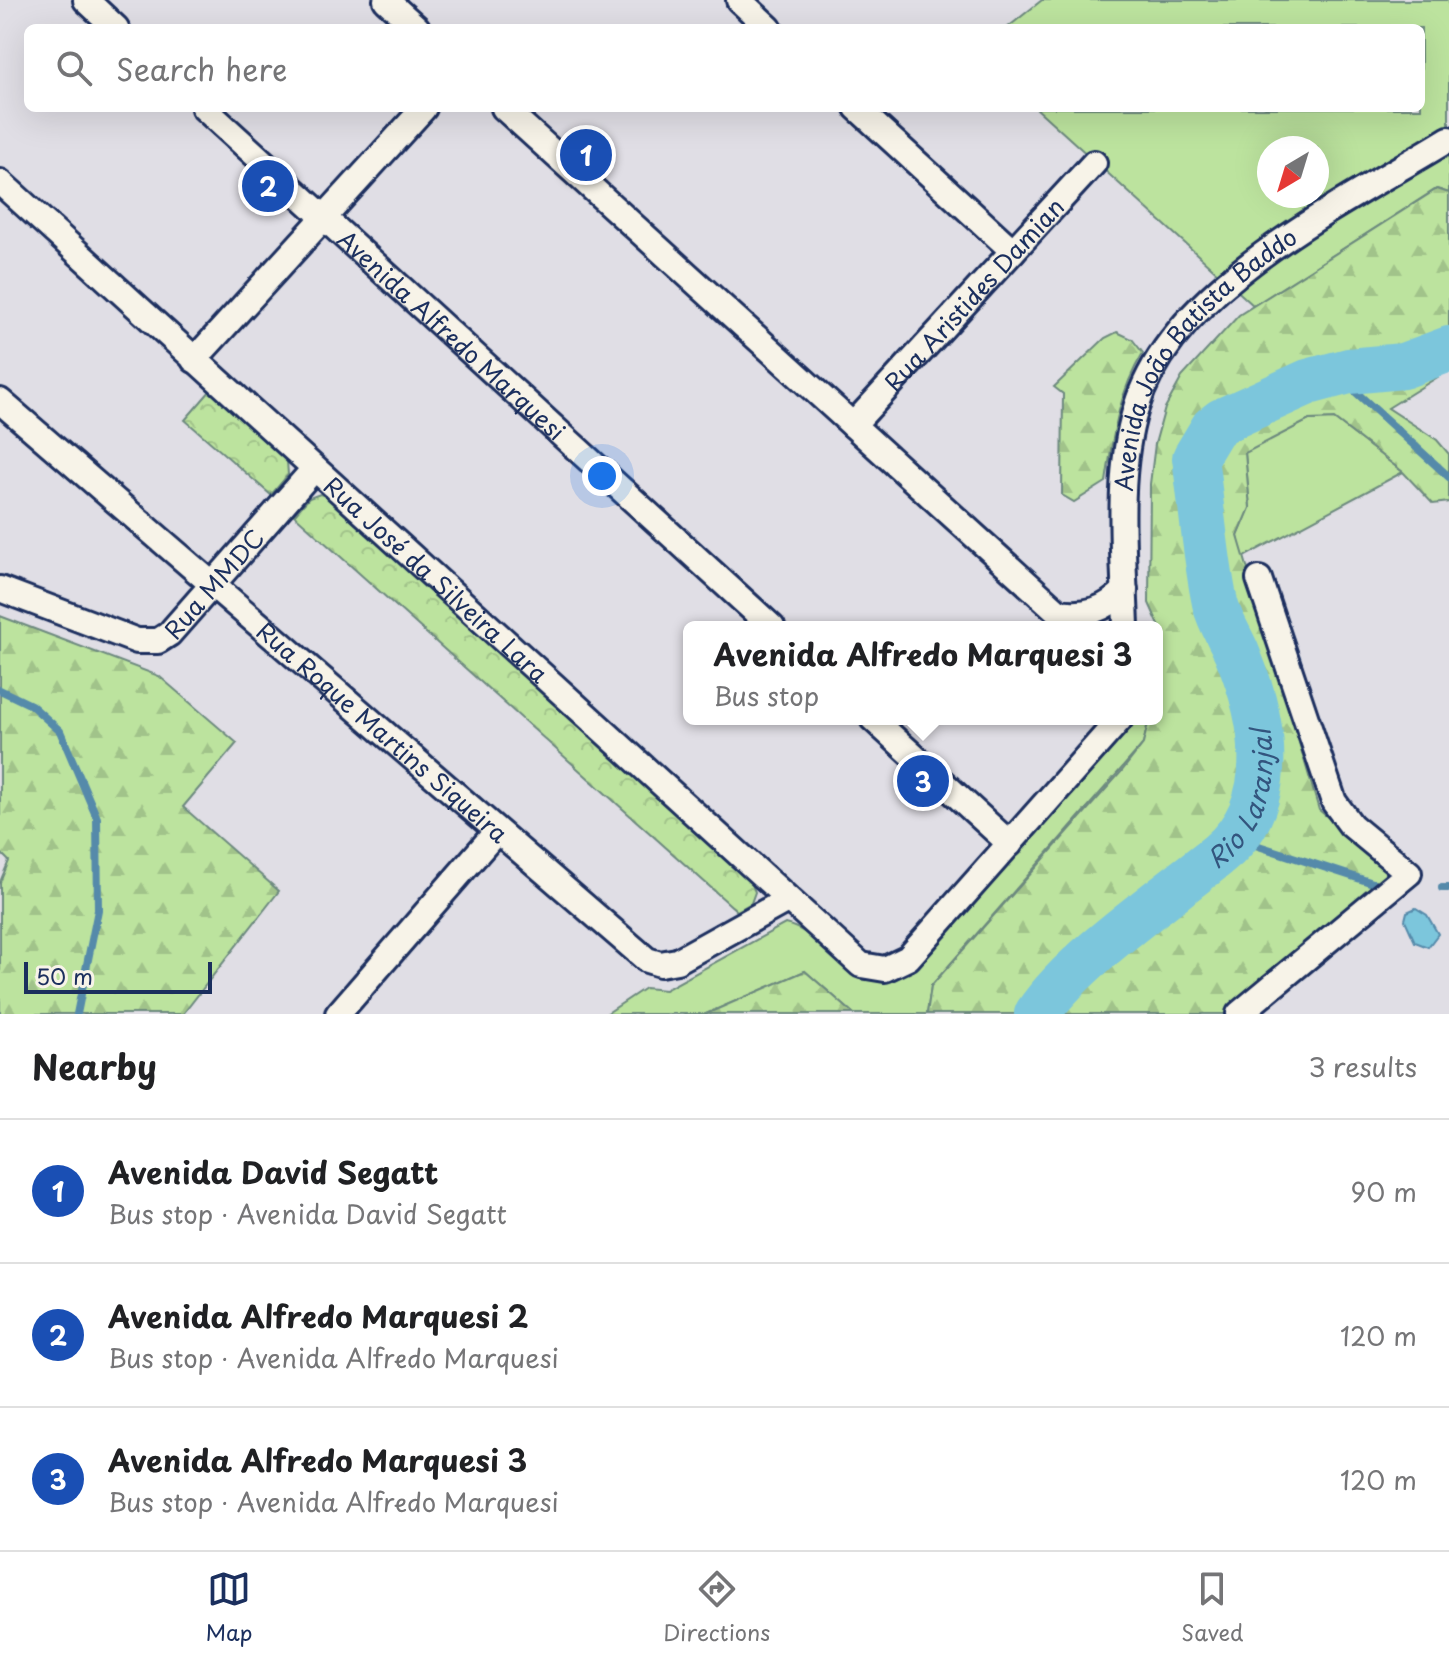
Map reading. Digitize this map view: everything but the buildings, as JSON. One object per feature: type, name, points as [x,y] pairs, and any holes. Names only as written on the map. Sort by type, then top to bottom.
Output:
[{"type":"street","points":[[86,0],[112,24]]},
{"type":"street","points":[[386,0],[413,24]]},
{"type":"street","points":[[739,0],[765,24]]},
{"type":"street","name":"Avenida Alfredo Marquesi","points":[[208,112],[765,621]]},
{"type":"street","points":[[194,360],[420,112]]},
{"type":"street","points":[[508,112],[1067,619],[1095,612],[1125,590]]},
{"type":"street","points":[[861,112],[1013,251]]},
{"type":"street","name":"Avenida João Batista Baddo","points":[[1126,621],[1125,500],[1130,432],[1145,384],[1161,358],[1219,289],[1263,253],[1449,139]]},
{"type":"street","name":"Rua Aristides Damian","points":[[853,425],[1094,163]]},
{"type":"street","name":"Rua José da Silveira Lara","points":[[0,182],[846,955],[861,965],[877,970],[894,967],[908,958],[1010,844]]},
{"type":"street","name":"Rua Roque Martins Siqueira","points":[[0,401],[654,963],[677,961],[787,900]]},
{"type":"street","name":"Rua MMDC","points":[[0,589],[149,642],[169,634],[314,469]]},
{"type":"street","points":[[1239,1014],[1409,873],[1351,825],[1334,802],[1259,579]]},
{"type":"street","points":[[880,725],[1010,844],[1115,725]]},
{"type":"street","points":[[338,1014],[497,831]]},
{"type":"green space","points":[[1042,0],[1449,0],[1449,193],[1436,189],[1254,306],[1040,112],[1425,112],[1425,24],[1012,24]]},
{"type":"green space","points":[[1437,189],[1449,193],[1449,370],[1388,408],[1437,440],[1449,454],[1449,502],[1433,504],[1403,472],[1334,419],[1309,420],[1245,453],[1250,508],[1238,536],[1319,810],[1393,873],[1227,1014],[927,1014],[931,986],[1121,772],[1143,744],[1148,725],[1163,725],[1163,621],[1157,621],[1149,603],[1150,484],[1155,444],[1165,408],[1182,377],[1239,315]]},
{"type":"green space","points":[[1117,332],[1132,339],[1143,353],[1122,400],[1106,482],[1074,502],[1062,495],[1063,394],[1054,387],[1105,338]]},
{"type":"green space","points":[[211,390],[287,461],[288,475],[271,495],[185,420]]},
{"type":"green space","points":[[1334,419],[1403,472],[1242,558],[1238,536],[1250,507],[1245,452],[1309,420]]},
{"type":"green space","points":[[320,494],[328,497],[751,882],[755,892],[751,903],[737,911],[294,515],[309,498]]},
{"type":"green space","points":[[0,616],[159,676],[237,743],[183,807],[279,891],[183,1014],[0,1014],[0,882],[9,861],[0,852]]},
{"type":"green space","points":[[1132,725],[1148,725],[1143,744],[931,986],[927,1014],[854,1014],[805,971],[706,1014],[606,1014],[645,988],[665,990],[785,924],[802,931],[865,975],[883,979],[902,974],[925,960]]},
{"type":"green space","points":[[805,971],[854,1014],[706,1014]]},
{"type":"water","points":[[1416,908],[1427,915],[1438,934],[1428,947],[1415,942],[1405,920],[1407,912]]},
{"type":"waterway","name":"Rio Laranjal","points":[[1037,1014],[1053,993],[1096,951],[1219,854],[1239,833],[1252,810],[1259,785],[1260,732],[1247,678],[1215,603],[1195,458],[1213,428],[1308,382],[1349,371],[1403,366],[1449,349]]},
{"type":"waterway","points":[[1336,374],[1449,477]]},
{"type":"waterway","points":[[0,690],[31,705],[60,731],[97,818],[98,910],[77,1014]]},
{"type":"waterway","points":[[1237,839],[1373,883]]},
{"type":"waterway","points":[[1442,888],[1449,888]]},
{"type":"place","name":"Avenida David Segatt","points":[[586,155]]},
{"type":"place","name":"Avenida Alfredo Marquesi 2","points":[[268,186]]},
{"type":"place","name":"Avenida Alfredo Marquesi 3","points":[[923,781]]}]
